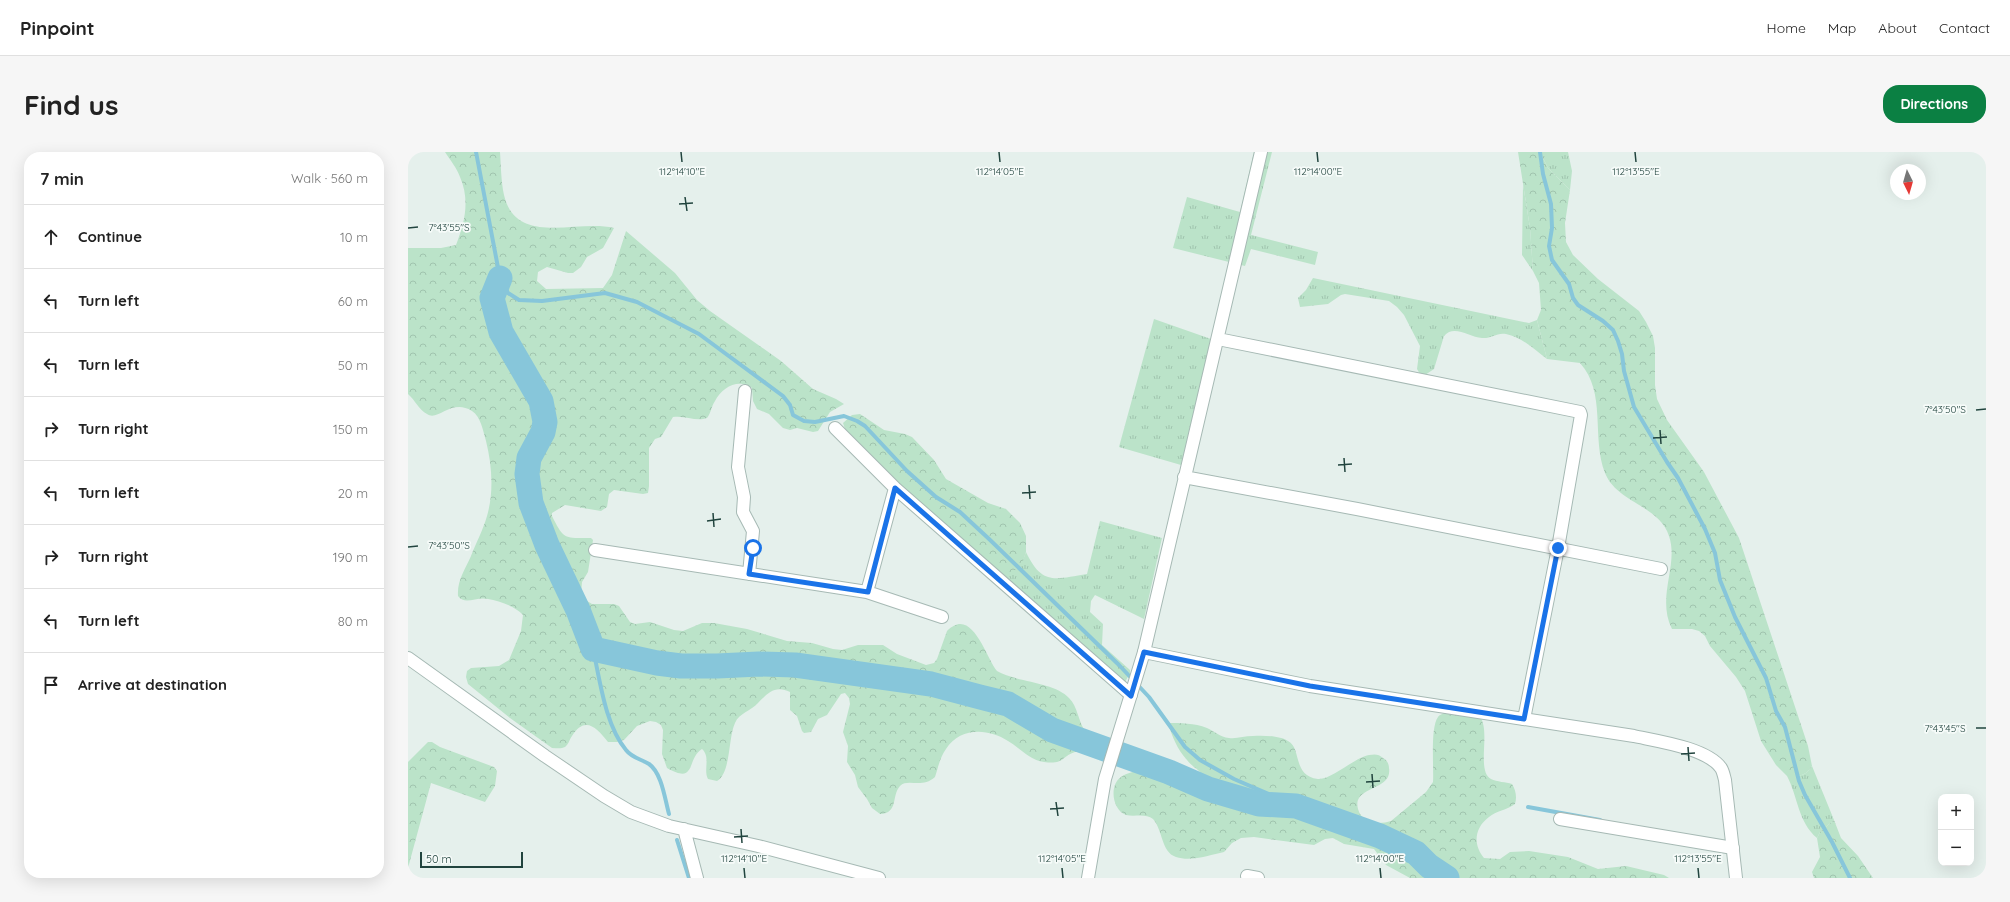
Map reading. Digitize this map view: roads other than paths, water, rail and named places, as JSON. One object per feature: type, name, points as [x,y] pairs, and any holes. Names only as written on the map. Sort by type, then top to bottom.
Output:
[{"type":"street","points":[[1088,878],[1105,779],[1144,652],[1261,152]]},
{"type":"street","points":[[1218,339],[1578,410],[1581,415],[1558,548],[1524,719]]},
{"type":"street","points":[[746,391],[738,467],[744,497],[743,512],[753,531],[749,574]]},
{"type":"street","points":[[835,428],[895,488],[1132,692]]},
{"type":"street","points":[[1184,476],[1661,569]]},
{"type":"street","points":[[868,592],[895,488]]},
{"type":"street","points":[[594,550],[868,592],[942,616]]},
{"type":"street","points":[[1144,652],[1310,686],[1667,743],[1702,754],[1721,768],[1725,780],[1736,878]]},
{"type":"street","points":[[408,658],[604,796],[649,820],[758,846],[879,878]]},
{"type":"street","points":[[1560,819],[1733,848]]},
{"type":"street","points":[[684,829],[697,878]]},
{"type":"waterway","points":[[476,152],[500,278],[508,293],[519,300],[542,301],[605,293],[637,302],[699,334],[783,396],[790,405],[793,415],[804,421],[815,422],[844,416],[865,426],[907,471],[936,497],[960,512],[1119,665],[1149,697],[1185,747],[1200,760],[1234,779],[1296,806]]},
{"type":"waterway","points":[[1540,152],[1543,174],[1551,204],[1552,228],[1549,246],[1552,260],[1569,284],[1573,298],[1578,305],[1603,321],[1613,330],[1622,354],[1624,371],[1634,407],[1678,478],[1705,529],[1715,553],[1720,580],[1735,617],[1766,678],[1776,711],[1785,727],[1799,781],[1805,795],[1832,842],[1850,878]]},
{"type":"waterway","points":[[500,278],[492,298],[501,332],[541,401],[545,422],[543,432],[529,458],[527,474],[531,503],[547,545],[578,610],[593,649],[657,663],[681,666],[759,664],[795,665],[931,684],[1008,704],[1052,730],[1169,772],[1208,789],[1259,804],[1296,806],[1380,836],[1416,853],[1429,866],[1447,878]]},
{"type":"waterway","points":[[593,649],[604,702],[613,728],[628,753],[649,764],[657,774],[669,814]]},
{"type":"waterway","points":[[1528,807],[1600,820]]},
{"type":"waterway","points":[[677,840],[689,878]]}]
